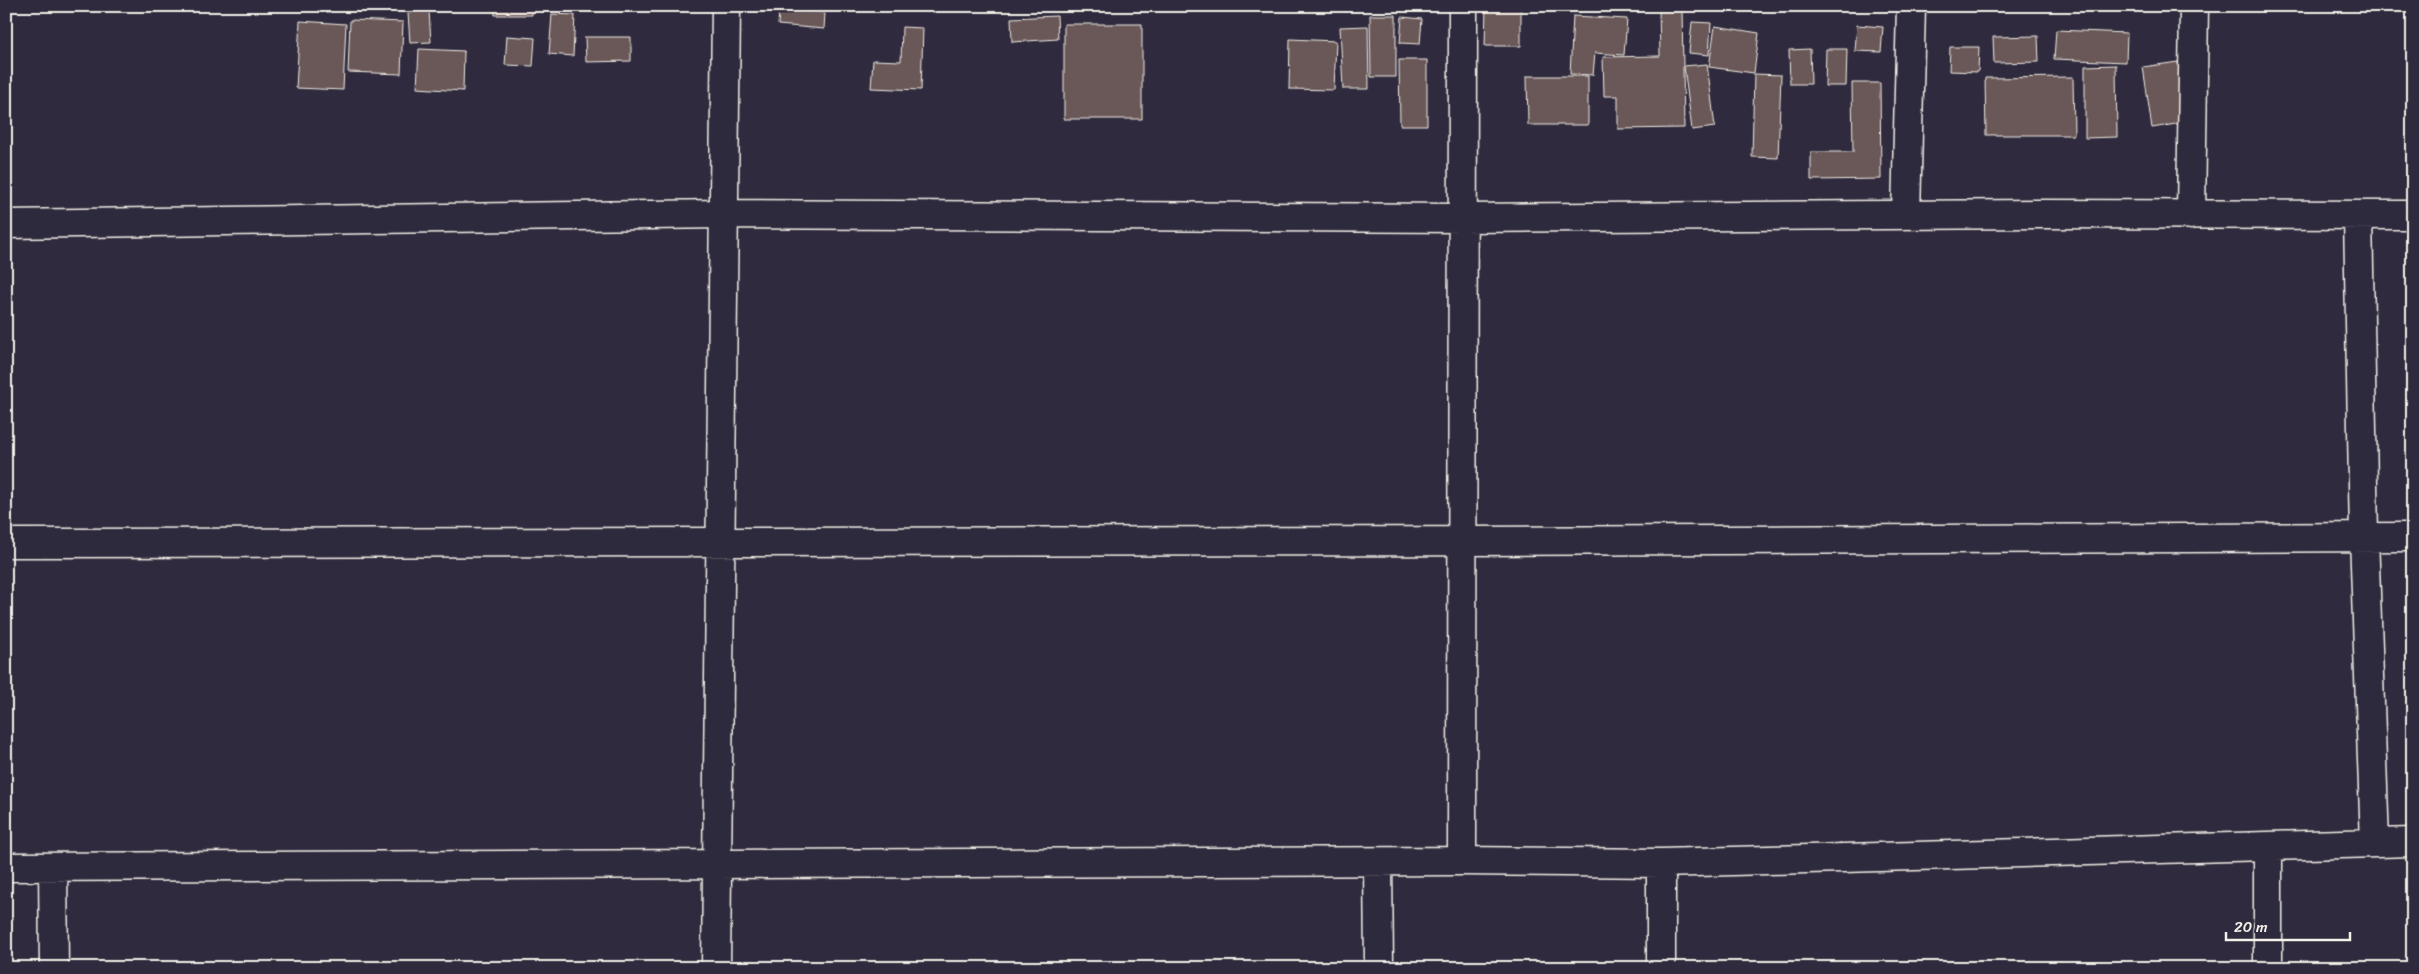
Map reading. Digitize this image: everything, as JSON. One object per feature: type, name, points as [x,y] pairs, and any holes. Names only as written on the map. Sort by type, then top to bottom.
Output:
[{"type":"street","points":[[716,968],[726,6]]},
{"type":"street","points":[[1462,861],[1463,6]]},
{"type":"street","points":[[1906,215],[1911,6]]},
{"type":"street","points":[[2191,215],[2194,6]]},
{"type":"street","points":[[6,224],[724,214],[1463,218],[1906,215],[2413,215]]},
{"type":"street","points":[[2358,215],[2364,537],[2375,843]]},
{"type":"street","points":[[6,543],[1463,541],[2413,537]]},
{"type":"street","points":[[6,867],[1462,861],[1661,863],[2413,842]]},
{"type":"street","points":[[2268,847],[2268,968]]},
{"type":"street","points":[[1378,862],[1379,968]]},
{"type":"street","points":[[1661,863],[1661,968]]},
{"type":"street","points":[[53,867],[54,968]]},
{"type":"building","points":[[494,6],[532,6],[532,15],[495,15]]},
{"type":"building","points":[[1486,6],[1521,6],[1521,46],[1485,46]]},
{"type":"building","points":[[1682,7],[1684,128],[1618,129],[1618,96],[1604,96],[1603,57],[1660,56],[1659,8]]},
{"type":"building","points":[[779,9],[825,13],[824,29],[778,25]]},
{"type":"building","points":[[429,11],[431,42],[410,43],[408,13]]},
{"type":"building","points":[[552,14],[575,15],[573,56],[549,54]]},
{"type":"building","points":[[1370,15],[1396,15],[1396,77],[1371,77]]},
{"type":"building","points":[[1057,16],[1058,39],[1012,42],[1011,18]]},
{"type":"building","points":[[1573,16],[1627,19],[1624,55],[1595,53],[1593,75],[1570,74]]},
{"type":"building","points":[[1402,17],[1422,19],[1420,44],[1400,43]]},
{"type":"building","points":[[350,20],[403,22],[401,74],[348,72]]},
{"type":"building","points":[[300,21],[346,24],[343,90],[296,88]]},
{"type":"building","points":[[1692,22],[1711,23],[1709,55],[1689,53]]},
{"type":"building","points":[[1064,24],[1142,24],[1142,119],[1064,119]]},
{"type":"building","points":[[1857,25],[1883,27],[1881,52],[1855,51]]},
{"type":"building","points":[[1368,26],[1369,89],[1343,89],[1340,27]]},
{"type":"building","points":[[1715,26],[1759,33],[1754,73],[1709,67]]},
{"type":"building","points":[[902,27],[923,28],[921,90],[871,88],[873,60],[901,61]]},
{"type":"building","points":[[2056,30],[2127,33],[2126,62],[2054,59]]},
{"type":"building","points":[[507,36],[535,38],[533,66],[505,65]]},
{"type":"building","points":[[2038,36],[2039,62],[1994,63],[1993,37]]},
{"type":"building","points":[[585,37],[631,37],[631,61],[586,62]]},
{"type":"building","points":[[1290,39],[1336,41],[1334,90],[1289,89]]},
{"type":"building","points":[[1950,47],[1979,47],[1978,72],[1949,71]]},
{"type":"building","points":[[419,49],[464,51],[463,91],[417,88]]},
{"type":"building","points":[[1810,49],[1811,84],[1790,84],[1789,50]]},
{"type":"building","points":[[1826,49],[1847,49],[1846,86],[1825,86]]},
{"type":"building","points":[[1399,60],[1427,60],[1427,125],[1400,125]]},
{"type":"building","points":[[2178,62],[2188,122],[2152,128],[2143,67]]},
{"type":"building","points":[[1707,64],[1715,127],[1692,130],[1684,66]]},
{"type":"building","points":[[2116,65],[2117,137],[2085,138],[2085,66]]},
{"type":"building","points":[[1754,74],[1781,75],[1778,158],[1752,157]]},
{"type":"building","points":[[1527,76],[1588,76],[1588,125],[1528,125]]},
{"type":"building","points":[[2073,77],[2074,135],[1986,135],[1985,78]]},
{"type":"building","points":[[1852,83],[1880,83],[1881,179],[1811,180],[1811,152],[1853,152]]}]
